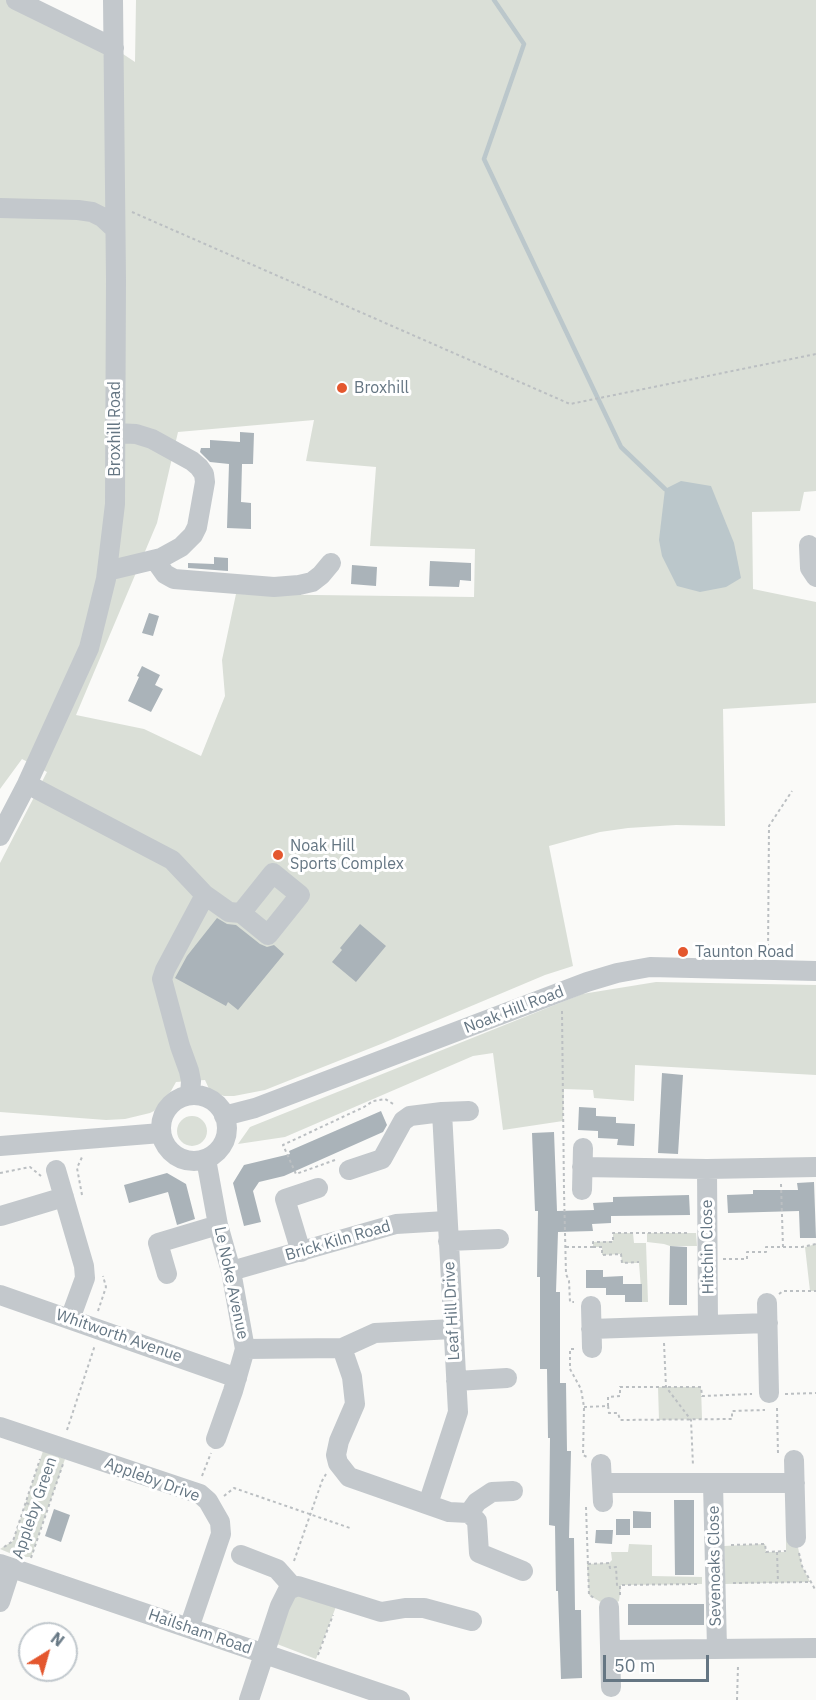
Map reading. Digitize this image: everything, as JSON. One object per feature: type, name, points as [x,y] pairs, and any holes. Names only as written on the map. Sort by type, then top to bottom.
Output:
[{"type":"street","points":[[15,0],[114,48]]},
{"type":"street","name":"Broxhill Road","points":[[0,836],[27,784],[89,648],[107,571],[115,504],[116,229],[113,0]]},
{"type":"street","points":[[0,208],[92,212],[116,229]]},
{"type":"street","points":[[107,571],[155,560],[181,548],[197,527],[205,482],[204,474],[192,461],[152,439],[136,434],[115,433]]},
{"type":"street","points":[[809,545],[810,568],[816,577]]},
{"type":"street","points":[[155,560],[165,574],[174,579],[274,587],[312,582],[331,564]]},
{"type":"street","points":[[27,784],[172,860],[205,895],[229,912],[240,913]]},
{"type":"street","points":[[190,1095],[189,1071],[176,1035],[162,979],[205,895]]},
{"type":"street","name":"Noak Hill Road","points":[[225,1116],[255,1108],[617,973],[650,967],[816,970]]},
{"type":"street","points":[[190,1095],[203,1096],[213,1101],[225,1116],[226,1124],[225,1137],[220,1148],[206,1159],[192,1161],[180,1158],[168,1148],[161,1133],[164,1113],[174,1101],[190,1095]]},
{"type":"street","points":[[345,1164],[382,1159],[403,1121],[414,1115],[469,1111]]},
{"type":"street","name":"Leaf Hill Drive","points":[[428,1504],[458,1412],[446,1221],[442,1112]]},
{"type":"street","points":[[4,1149],[161,1133]]},
{"type":"street","points":[[573,1190],[582,1158],[707,1169],[816,1167]]},
{"type":"street","name":"Le Noke Avenue","points":[[206,1159],[218,1225],[231,1271],[245,1349],[216,1439]]},
{"type":"street","name":"Hitchin Close","points":[[707,1169],[708,1324]]},
{"type":"street","points":[[57,1173],[84,1266],[85,1278],[70,1319]]},
{"type":"street","points":[[301,1252],[285,1199],[318,1188]]},
{"type":"street","points":[[1,1216],[64,1197]]},
{"type":"street","name":"Brick Kiln Road","points":[[231,1271],[396,1224],[446,1221]]},
{"type":"street","points":[[167,1274],[158,1243],[218,1225]]},
{"type":"street","name":"Leaf Hill Drive","points":[[448,1241],[499,1239]]},
{"type":"street","name":"Whitworth Avenue","points":[[0,1295],[237,1378]]},
{"type":"street","points":[[767,1303],[770,1399]]},
{"type":"street","points":[[591,1306],[592,1338],[664,1326],[768,1323]]},
{"type":"street","points":[[245,1349],[342,1348],[375,1333],[453,1329]]},
{"type":"street","points":[[342,1348],[351,1377],[355,1404],[339,1441],[336,1455],[339,1464],[349,1477],[449,1512],[469,1513],[477,1521],[479,1553],[523,1571]]},
{"type":"street","name":"Leaf Hill Drive","points":[[456,1381],[507,1378]]},
{"type":"street","name":"Appleby Drive","points":[[0,1427],[195,1493],[213,1506],[220,1522],[219,1541],[189,1628]]},
{"type":"street","points":[[794,1460],[796,1538]]},
{"type":"street","name":"Sevenoaks Close","points":[[602,1483],[795,1483]]},
{"type":"street","name":"Sevenoaks Close","points":[[714,1484],[717,1648]]},
{"type":"street","points":[[469,1513],[477,1502],[492,1492],[513,1491]]},
{"type":"street","points":[[241,1555],[277,1569],[293,1587]]},
{"type":"street","points":[[0,1602],[12,1569]]},
{"type":"street","name":"Hailsham Road","points":[[12,1569],[400,1700]]},
{"type":"street","points":[[249,1700],[285,1593],[293,1587],[303,1586],[381,1612],[424,1608],[472,1621]]},
{"type":"street","points":[[609,1607],[611,1687]]},
{"type":"street","name":"Sevenoaks Close","points":[[611,1650],[816,1648]]},
{"type":"path","points":[[115,205],[570,404],[816,354]]},
{"type":"path","points":[[767,970],[769,826],[792,792]]},
{"type":"path","points":[[561,992],[573,1190],[566,1247],[570,1302],[590,1301],[591,1306]]},
{"type":"path","points":[[345,1164],[296,1174],[283,1145],[373,1101],[385,1100],[414,1115]]},
{"type":"path","points":[[4,1149],[6,1172]]},
{"type":"path","points":[[0,1173],[30,1167],[44,1178],[57,1173]]},
{"type":"path","points":[[781,1167],[783,1247]]},
{"type":"path","points":[[593,1247],[593,1242],[613,1242],[613,1233],[708,1233]]},
{"type":"path","points":[[708,1260],[747,1259],[747,1252],[766,1252],[766,1247],[802,1247],[816,1244]]},
{"type":"path","points":[[566,1247],[602,1247],[602,1255],[621,1254],[622,1263],[639,1262]]},
{"type":"path","points":[[767,1303],[783,1291],[816,1291]]},
{"type":"path","points":[[664,1326],[666,1387],[691,1420],[694,1484]]},
{"type":"path","points":[[0,1549],[12,1542],[26,1503],[58,1447],[100,1331]]},
{"type":"path","points":[[592,1338],[570,1349],[570,1369],[581,1389],[584,1407],[583,1455],[602,1483],[586,1507],[589,1595],[609,1607],[619,1601],[620,1585]]},
{"type":"path","points":[[770,1399],[732,1411],[732,1419],[620,1420],[618,1413],[609,1413],[608,1406],[608,1397],[620,1396],[620,1387],[702,1387],[702,1396],[770,1399],[816,1393]]},
{"type":"path","points":[[770,1399],[778,1460],[794,1460]]},
{"type":"path","points":[[584,1407],[608,1406]]},
{"type":"path","points":[[195,1493],[216,1439]]},
{"type":"path","name":"Appleby Green","points":[[12,1569],[47,1510],[58,1447]]},
{"type":"path","points":[[294,1561],[324,1476],[339,1464]]},
{"type":"path","points":[[213,1506],[234,1488],[350,1528]]},
{"type":"path","points":[[26,1503],[47,1510]]},
{"type":"path","points":[[715,1546],[765,1544],[766,1552],[786,1552],[786,1539],[796,1538],[802,1566],[816,1591]]},
{"type":"path","points":[[777,1552],[778,1582]]},
{"type":"path","points":[[587,1564],[609,1563],[610,1568],[616,1568],[617,1585],[810,1582]]},
{"type":"path","points":[[312,1670],[339,1599]]},
{"type":"path","points":[[737,1700],[738,1648]]},
{"type":"shaded area","points":[[0,0],[21,0],[114,48],[135,62],[136,0],[816,0],[816,491],[804,492],[800,511],[752,512],[753,589],[816,602],[816,703],[723,709],[725,826],[676,825],[628,828],[600,832],[549,846],[573,966],[545,975],[265,1090],[224,1096],[210,1091],[205,1080],[176,1082],[154,1111],[125,1119],[106,1120],[0,1112],[0,863],[47,772],[22,759],[0,789]],"holes":[[[314,420],[306,461],[376,467],[370,546],[475,549],[474,597],[236,594],[222,660],[225,696],[201,756],[144,729],[76,715],[157,523],[178,432]]]},
{"type":"shaded area","points":[[681,481],[711,486],[734,543],[741,578],[726,587],[700,592],[677,586],[662,556],[659,540],[665,489]]},
{"type":"shaded area","points":[[656,982],[816,985],[816,1075],[635,1065],[634,1101],[594,1098],[593,1090],[564,1089],[563,1121],[503,1130],[493,1053],[473,1056],[285,1137],[238,1144],[250,1127],[582,994]]},
{"type":"shaded area","points":[[192,1116],[203,1120],[207,1131],[203,1142],[192,1146],[181,1142],[177,1131],[181,1120]]},
{"type":"shaded area","points":[[613,1233],[633,1233],[634,1243],[646,1243],[648,1302],[642,1302],[639,1263],[622,1263],[621,1254],[602,1255],[602,1247],[593,1247],[593,1242],[613,1241]]},
{"type":"shaded area","points":[[647,1233],[696,1233],[697,1246],[670,1246],[647,1242]]},
{"type":"shaded area","points":[[816,1244],[816,1291],[810,1291],[805,1247]]},
{"type":"shaded area","points":[[658,1387],[701,1387],[702,1419],[659,1420]]},
{"type":"shaded area","points":[[43,1451],[65,1459],[31,1557],[19,1557],[0,1549],[13,1541]]},
{"type":"shaded area","points":[[796,1538],[802,1566],[810,1582],[725,1584],[724,1546],[765,1544],[766,1552],[786,1552],[786,1539]]},
{"type":"shaded area","points":[[629,1544],[652,1545],[652,1576],[702,1577],[702,1584],[621,1585],[619,1601],[609,1607],[589,1595],[587,1564],[609,1563],[612,1560],[611,1552],[628,1552]]},
{"type":"shaded area","points":[[304,1593],[337,1604],[316,1659],[277,1644],[292,1598]]},
{"type":"building","points":[[240,432],[254,433],[253,464],[242,464],[241,502],[251,503],[251,529],[227,528],[229,464],[210,462],[200,452],[201,448],[210,448],[210,440],[240,442]]},
{"type":"building","points":[[214,557],[228,558],[228,571],[188,568],[188,563],[214,564]]},
{"type":"building","points":[[430,561],[471,563],[471,581],[460,580],[459,587],[429,586]]},
{"type":"building","points":[[352,565],[377,567],[376,586],[351,584]]},
{"type":"building","points":[[149,613],[159,616],[153,636],[142,633]]},
{"type":"building","points":[[142,666],[160,675],[155,685],[163,689],[151,712],[128,701]]},
{"type":"building","points":[[217,918],[227,924],[236,925],[260,944],[267,947],[274,945],[284,954],[238,1010],[228,1002],[226,1006],[175,978],[187,956]]},
{"type":"building","points":[[360,924],[386,946],[356,982],[332,962],[342,950],[340,948]]},
{"type":"building","points":[[662,1073],[683,1075],[678,1154],[658,1153]]},
{"type":"building","points":[[579,1107],[596,1108],[596,1116],[616,1117],[616,1123],[635,1124],[634,1146],[617,1145],[618,1139],[598,1138],[598,1131],[578,1130]]},
{"type":"building","points":[[381,1111],[387,1125],[383,1132],[284,1176],[259,1182],[253,1191],[261,1222],[244,1226],[233,1183],[244,1165],[290,1154],[289,1151]]},
{"type":"building","points":[[554,1132],[557,1211],[594,1210],[593,1203],[613,1202],[613,1197],[689,1195],[690,1215],[611,1216],[611,1223],[592,1224],[593,1231],[558,1232],[556,1292],[560,1292],[560,1383],[566,1383],[567,1451],[571,1451],[569,1538],[574,1538],[575,1610],[581,1610],[582,1678],[561,1679],[555,1526],[549,1525],[550,1438],[548,1438],[547,1369],[540,1369],[540,1277],[537,1277],[538,1211],[535,1211],[532,1133]]},
{"type":"building","points":[[167,1173],[186,1184],[195,1219],[177,1225],[168,1192],[129,1203],[124,1185]]},
{"type":"building","points":[[814,1182],[816,1238],[800,1238],[799,1211],[728,1213],[727,1195],[753,1194],[753,1190],[798,1190],[797,1183]]},
{"type":"building","points":[[670,1246],[687,1247],[687,1305],[669,1305]]},
{"type":"building","points":[[586,1270],[603,1270],[603,1277],[623,1276],[623,1284],[642,1284],[642,1302],[625,1302],[625,1295],[606,1295],[606,1288],[586,1288]]},
{"type":"building","points":[[674,1500],[694,1500],[694,1575],[675,1575]]},
{"type":"building","points":[[54,1509],[70,1515],[61,1542],[45,1536]]},
{"type":"building","points":[[633,1511],[651,1512],[651,1528],[633,1528]]},
{"type":"building","points":[[616,1519],[630,1519],[630,1535],[616,1535]]},
{"type":"building","points":[[596,1530],[613,1530],[612,1544],[595,1543]]},
{"type":"building","points":[[628,1604],[704,1604],[704,1625],[628,1625]]},
{"type":"waterway","points":[[494,0],[524,44],[484,159],[621,447],[665,489]]},
{"type":"place","name":"Broxhill","points":[[342,388]]},
{"type":"place","name":"Noak Hill Sports Complex","points":[[278,855]]},
{"type":"place","name":"Taunton Road","points":[[683,952]]}]
